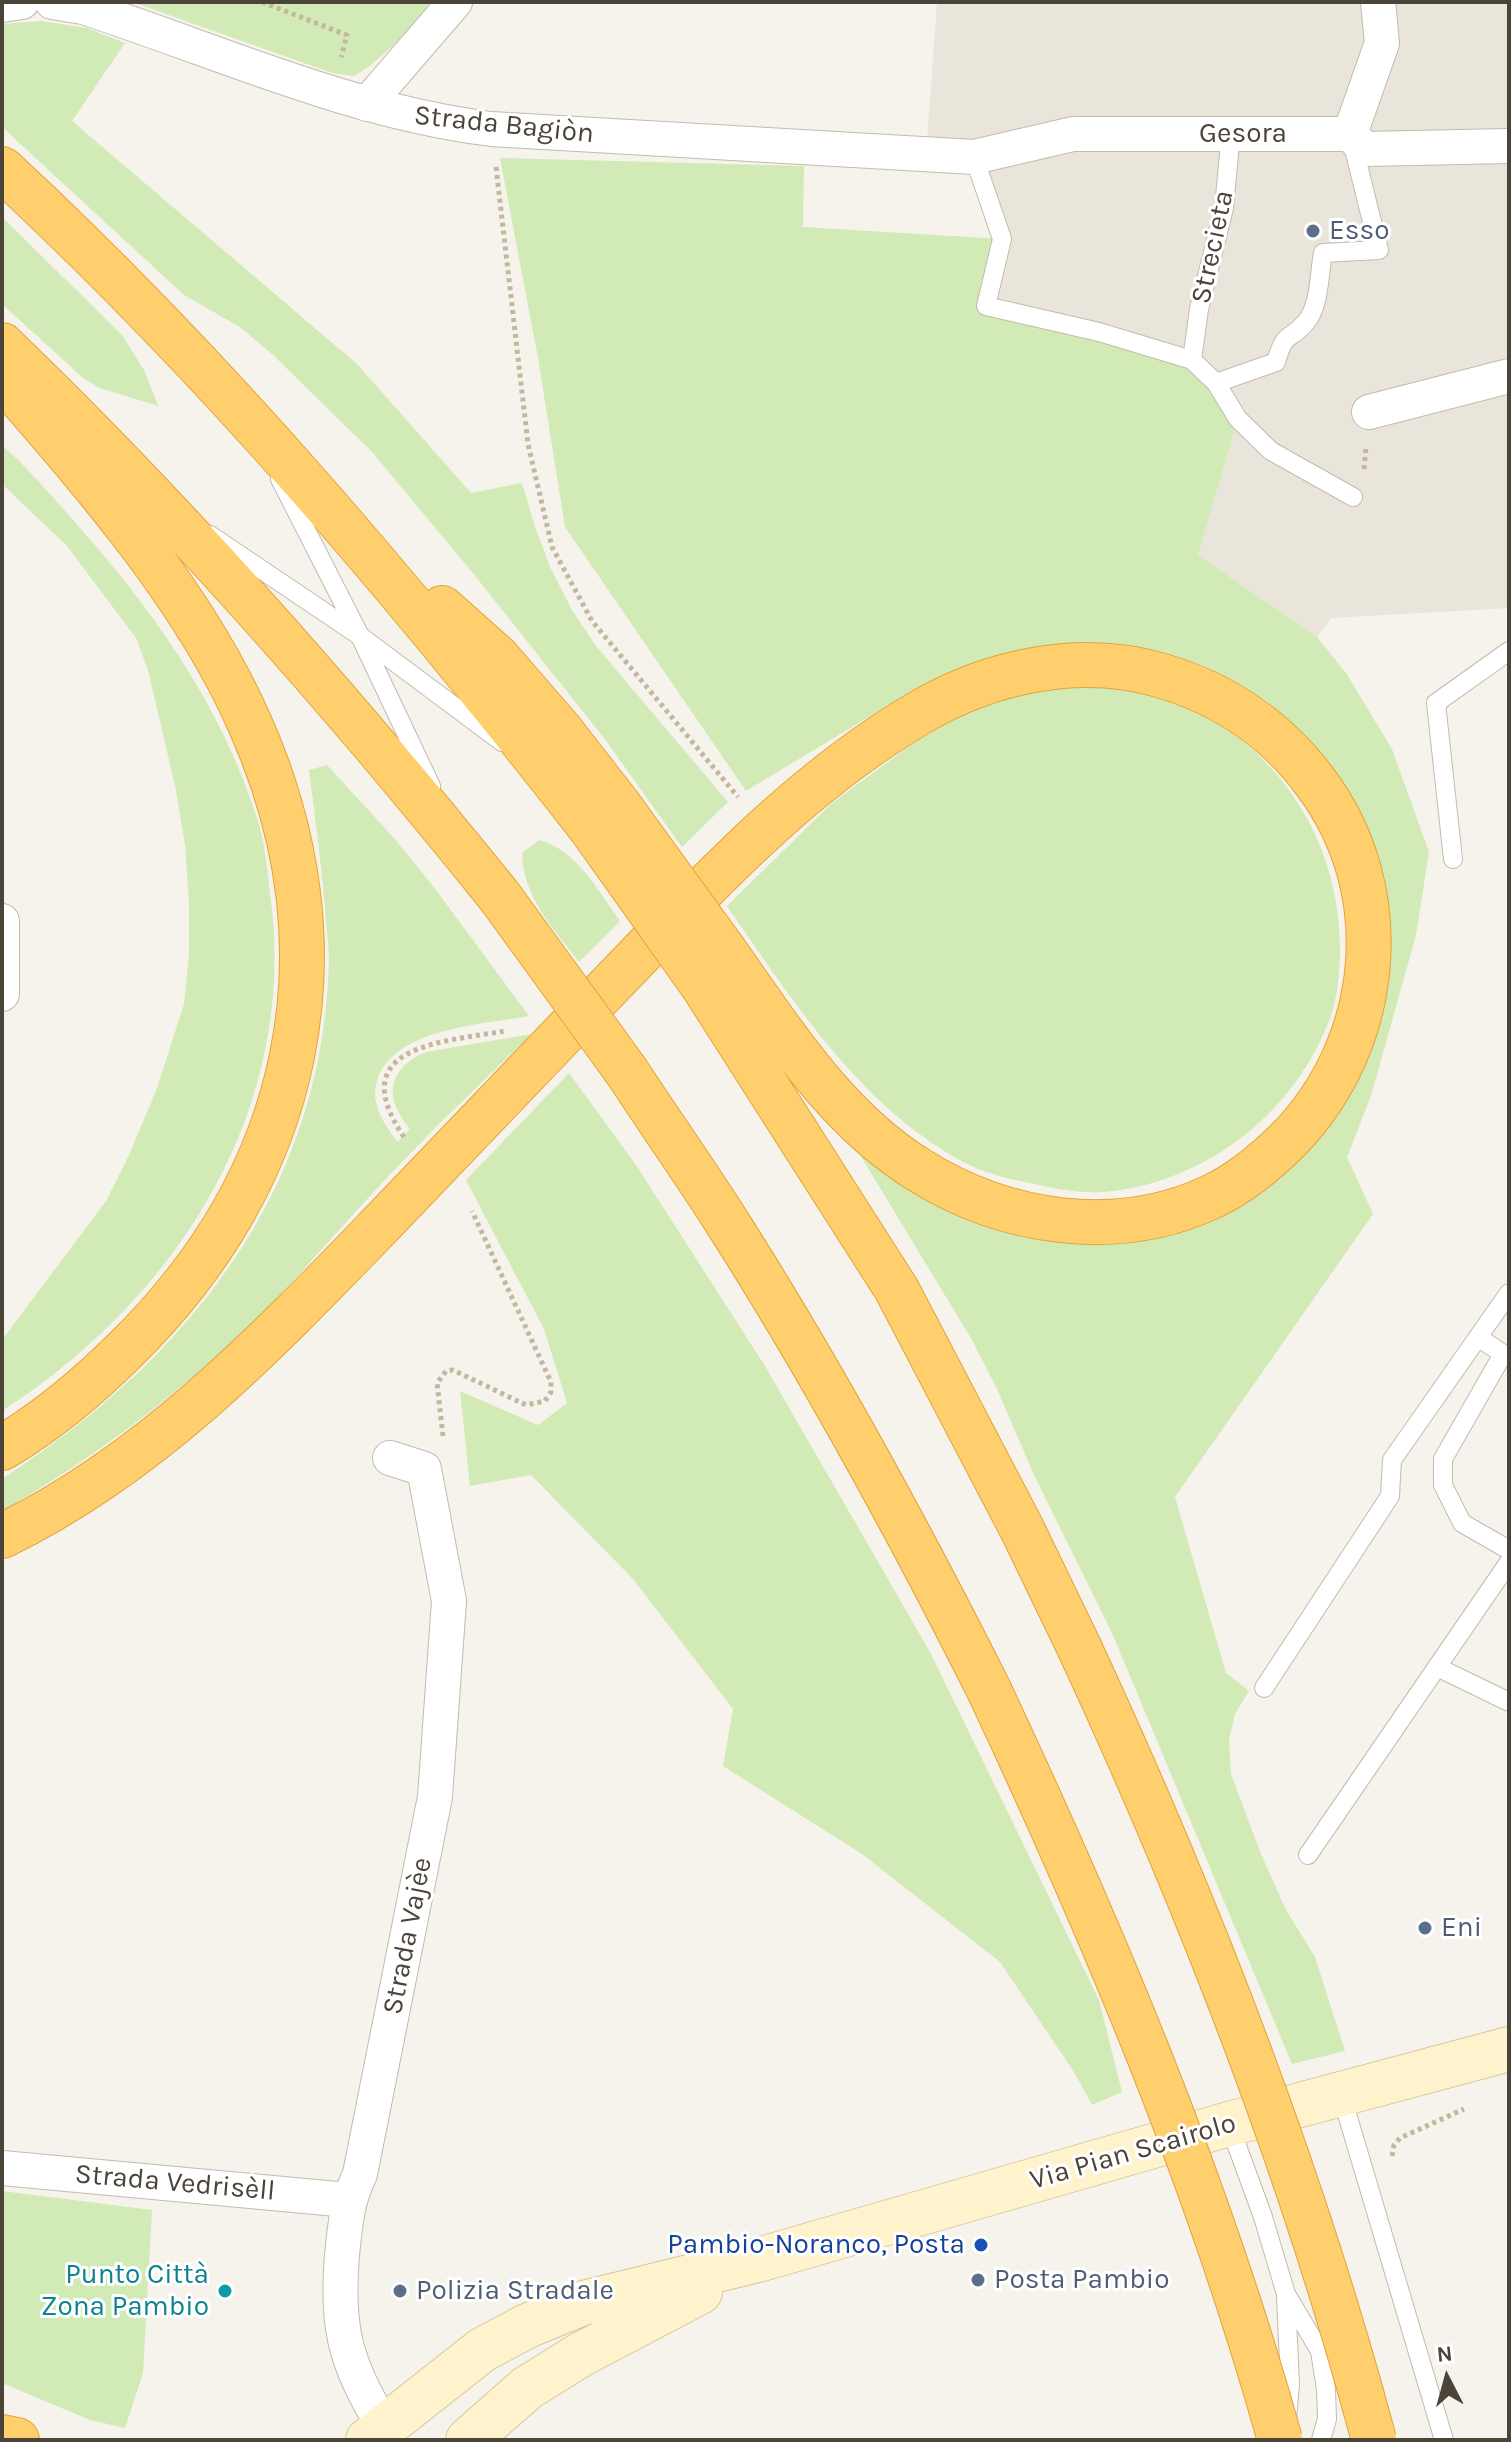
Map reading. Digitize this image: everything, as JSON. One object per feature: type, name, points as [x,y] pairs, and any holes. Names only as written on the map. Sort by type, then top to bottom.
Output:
[{"type":"highway","points":[[2,169],[105,269],[326,506],[498,658],[562,732],[595,813],[715,970],[853,1117],[920,1171],[996,1207],[1038,1218],[1091,1222],[1142,1218],[1171,1212],[1210,1198],[1269,1159],[1321,1100],[1354,1036],[1365,1000],[1369,962],[1365,891],[1356,856],[1341,821],[1295,755],[1240,709],[1189,683],[1136,668],[1081,664],[1028,670],[976,686],[925,709],[877,739],[790,809],[712,880],[284,1324],[217,1388],[119,1466],[72,1497],[2,1536]]},
{"type":"highway","points":[[2,345],[178,522],[323,683],[493,889],[627,1072],[725,1219],[839,1408],[946,1604],[1087,1903],[1208,2216],[1280,2440]]},
{"type":"highway","points":[[2,377],[138,542],[180,598],[219,660],[249,721],[270,771],[287,827],[297,880],[302,992],[296,1044],[282,1102],[267,1145],[239,1205],[210,1251],[176,1297],[98,1376],[2,1448]]},
{"type":"highway","points":[[715,970],[897,1290],[1022,1529],[1160,1825],[1263,2087],[1311,2228],[1374,2440]]},
{"type":"highway","points":[[2,2437],[17,2440]]},
{"type":"main road","name":"Via Pian Scairolo","points":[[376,2434],[482,2350],[527,2326],[583,2303],[758,2260],[1229,2124],[1509,2049]]},
{"type":"main road","name":"Via Pian Scairolo","points":[[468,2440],[527,2388],[580,2355],[758,2260]]},
{"type":"street","points":[[2,5],[22,2]]},
{"type":"street","name":"Strada Bagiòn","points":[[52,2],[83,7],[289,80],[417,118],[491,129],[974,157]]},
{"type":"street","points":[[367,104],[455,2]]},
{"type":"street","points":[[1350,134],[1382,43],[1378,2]]},
{"type":"street","name":"Gesora","points":[[974,157],[1073,134],[1350,134],[1365,149],[1509,146]]},
{"type":"street","points":[[1369,412],[1509,376]]},
{"type":"street","points":[[2,921],[2,994]]},
{"type":"street","points":[[390,1458],[424,1469]]},
{"type":"street","name":"Strada Vajèe","points":[[376,2434],[366,2399],[345,2348],[338,2291],[348,2200],[360,2174],[435,1797],[449,1601],[424,1469]]},
{"type":"street","name":"Strada Vedrisèll","points":[[2,2168],[348,2200]]},
{"type":"lane","name":"Strecieta","points":[[1192,360],[1199,309],[1224,208],[1231,133]]},
{"type":"lane","points":[[1216,383],[1276,362],[1282,339],[1306,323],[1314,307],[1323,253],[1379,250],[1350,134]]},
{"type":"lane","points":[[974,157],[1002,239],[986,306],[1099,332],[1192,360],[1216,383],[1238,419],[1271,451],[1353,497]]},
{"type":"lane","points":[[215,384],[259,443],[289,495],[423,770],[452,826],[493,889]]},
{"type":"lane","points":[[120,463],[180,514],[360,636],[595,813]]},
{"type":"lane","points":[[1453,859],[1436,703],[1509,651]]},
{"type":"lane","points":[[1264,1688],[1390,1496],[1392,1460],[1509,1293]]},
{"type":"lane","points":[[1478,1337],[1503,1354],[1443,1459],[1443,1485],[1462,1523],[1509,1550]]},
{"type":"lane","points":[[1308,1855],[1509,1562]]},
{"type":"lane","points":[[1437,1667],[1509,1702]]},
{"type":"lane","points":[[1341,2094],[1444,2440]]},
{"type":"lane","points":[[1229,2124],[1263,2217],[1286,2294],[1290,2384],[1287,2425],[1280,2440]]},
{"type":"lane","points":[[1286,2294],[1320,2351],[1327,2419],[1321,2440]]},
{"type":"path","points":[[262,2],[347,35]]},
{"type":"path","points":[[491,129],[511,276],[528,444],[552,547],[592,621],[741,801]]},
{"type":"path","points":[[1353,497],[1362,491],[1369,412]]},
{"type":"path","points":[[404,1137],[386,1108],[383,1092],[388,1073],[398,1060],[413,1049],[432,1043],[515,1029]]},
{"type":"path","points":[[424,1469],[445,1456],[437,1383],[446,1371],[460,1373],[526,1405],[545,1401],[551,1392],[551,1382],[472,1211]]},
{"type":"path","points":[[1391,2164],[1392,2150],[1400,2138],[1468,2107]]},
{"type":"shaded area","points":[[937,2],[1509,2],[1509,608],[1331,618],[1317,637],[1198,555],[1238,419],[986,306],[1002,239],[974,158],[926,156]]},
{"type":"green space","points":[[132,2],[442,2],[370,66],[354,76],[332,73]]},
{"type":"green space","points":[[41,21],[87,28],[125,43],[72,121],[357,364],[471,493],[522,483],[551,569],[572,610],[596,646],[728,802],[682,847],[604,738],[372,452],[273,355],[240,327],[184,295],[2,127],[2,24]]},
{"type":"green space","points":[[500,158],[804,166],[803,227],[1002,239],[987,305],[1192,360],[1238,419],[1198,555],[1317,637],[1346,673],[1392,749],[1429,852],[1416,935],[1371,1096],[1347,1157],[1373,1214],[1175,1497],[1226,1673],[1249,1691],[1235,1714],[1229,1739],[1231,1774],[1286,1910],[1315,1957],[1345,2051],[1292,2064],[1112,1633],[1034,1475],[997,1389],[972,1340],[854,1145],[939,1198],[1223,1212],[1382,974],[1298,730],[1267,701],[1202,665],[1160,652],[1115,644],[1055,644],[993,658],[920,686],[746,791],[565,527],[538,358]]},
{"type":"green space","points":[[2,217],[122,335],[144,370],[158,406],[100,388],[83,378],[2,304]]},
{"type":"green space","points":[[2,445],[47,490],[157,623],[182,660],[225,738],[243,779],[262,839],[270,893],[274,972],[266,1048],[245,1121],[213,1190],[172,1254],[122,1312],[65,1365],[2,1411],[2,1340],[106,1201],[156,1091],[184,1004],[189,954],[189,903],[185,845],[176,790],[148,670],[136,638],[67,546],[2,484]]},
{"type":"green space","points":[[1070,685],[1153,693],[1179,702],[1214,721],[1246,744],[1273,770],[1296,800],[1315,834],[1337,907],[1340,947],[1338,983],[1330,1018],[1296,1082],[1272,1110],[1246,1134],[1216,1155],[1183,1172],[1149,1184],[1103,1192],[1061,1189],[989,1173],[960,1160],[916,1131],[854,1075],[826,1043],[727,906],[832,803],[915,742],[967,712],[1020,694]]},
{"type":"green space","points":[[327,765],[394,838],[436,890],[529,1016],[445,1031],[405,1047],[390,1059],[379,1075],[375,1093],[382,1119],[398,1142],[410,1129],[393,1095],[393,1085],[403,1067],[426,1052],[532,1034],[381,1184],[236,1339],[124,1431],[2,1511],[2,1479],[69,1432],[131,1380],[185,1323],[233,1262],[272,1195],[301,1124],[321,1046],[329,956],[309,770]]},
{"type":"green space","points":[[539,840],[576,862],[620,921],[579,962],[541,911],[528,884],[522,853]]},
{"type":"green space","points":[[569,1073],[636,1165],[765,1366],[930,1652],[1099,2000],[1122,2092],[1092,2105],[1074,2072],[1000,1962],[862,1854],[723,1766],[733,1709],[633,1579],[531,1475],[470,1486],[460,1391],[538,1425],[567,1403],[544,1329],[466,1180]]},
{"type":"green space","points":[[2,2191],[152,2210],[143,2373],[125,2428],[90,2420],[2,2383]]},
{"type":"place","name":"Esso","points":[[1313,231]]},
{"type":"place","name":"Eni","points":[[1425,1928]]},
{"type":"place","name":"Pambio-Noranco, Posta","points":[[981,2245]]},
{"type":"place","name":"Posta Pambio","points":[[978,2280]]},
{"type":"place","name":"Punto Città Zona Pambio","points":[[225,2291]]},
{"type":"place","name":"Polizia Stradale","points":[[400,2291]]}]
